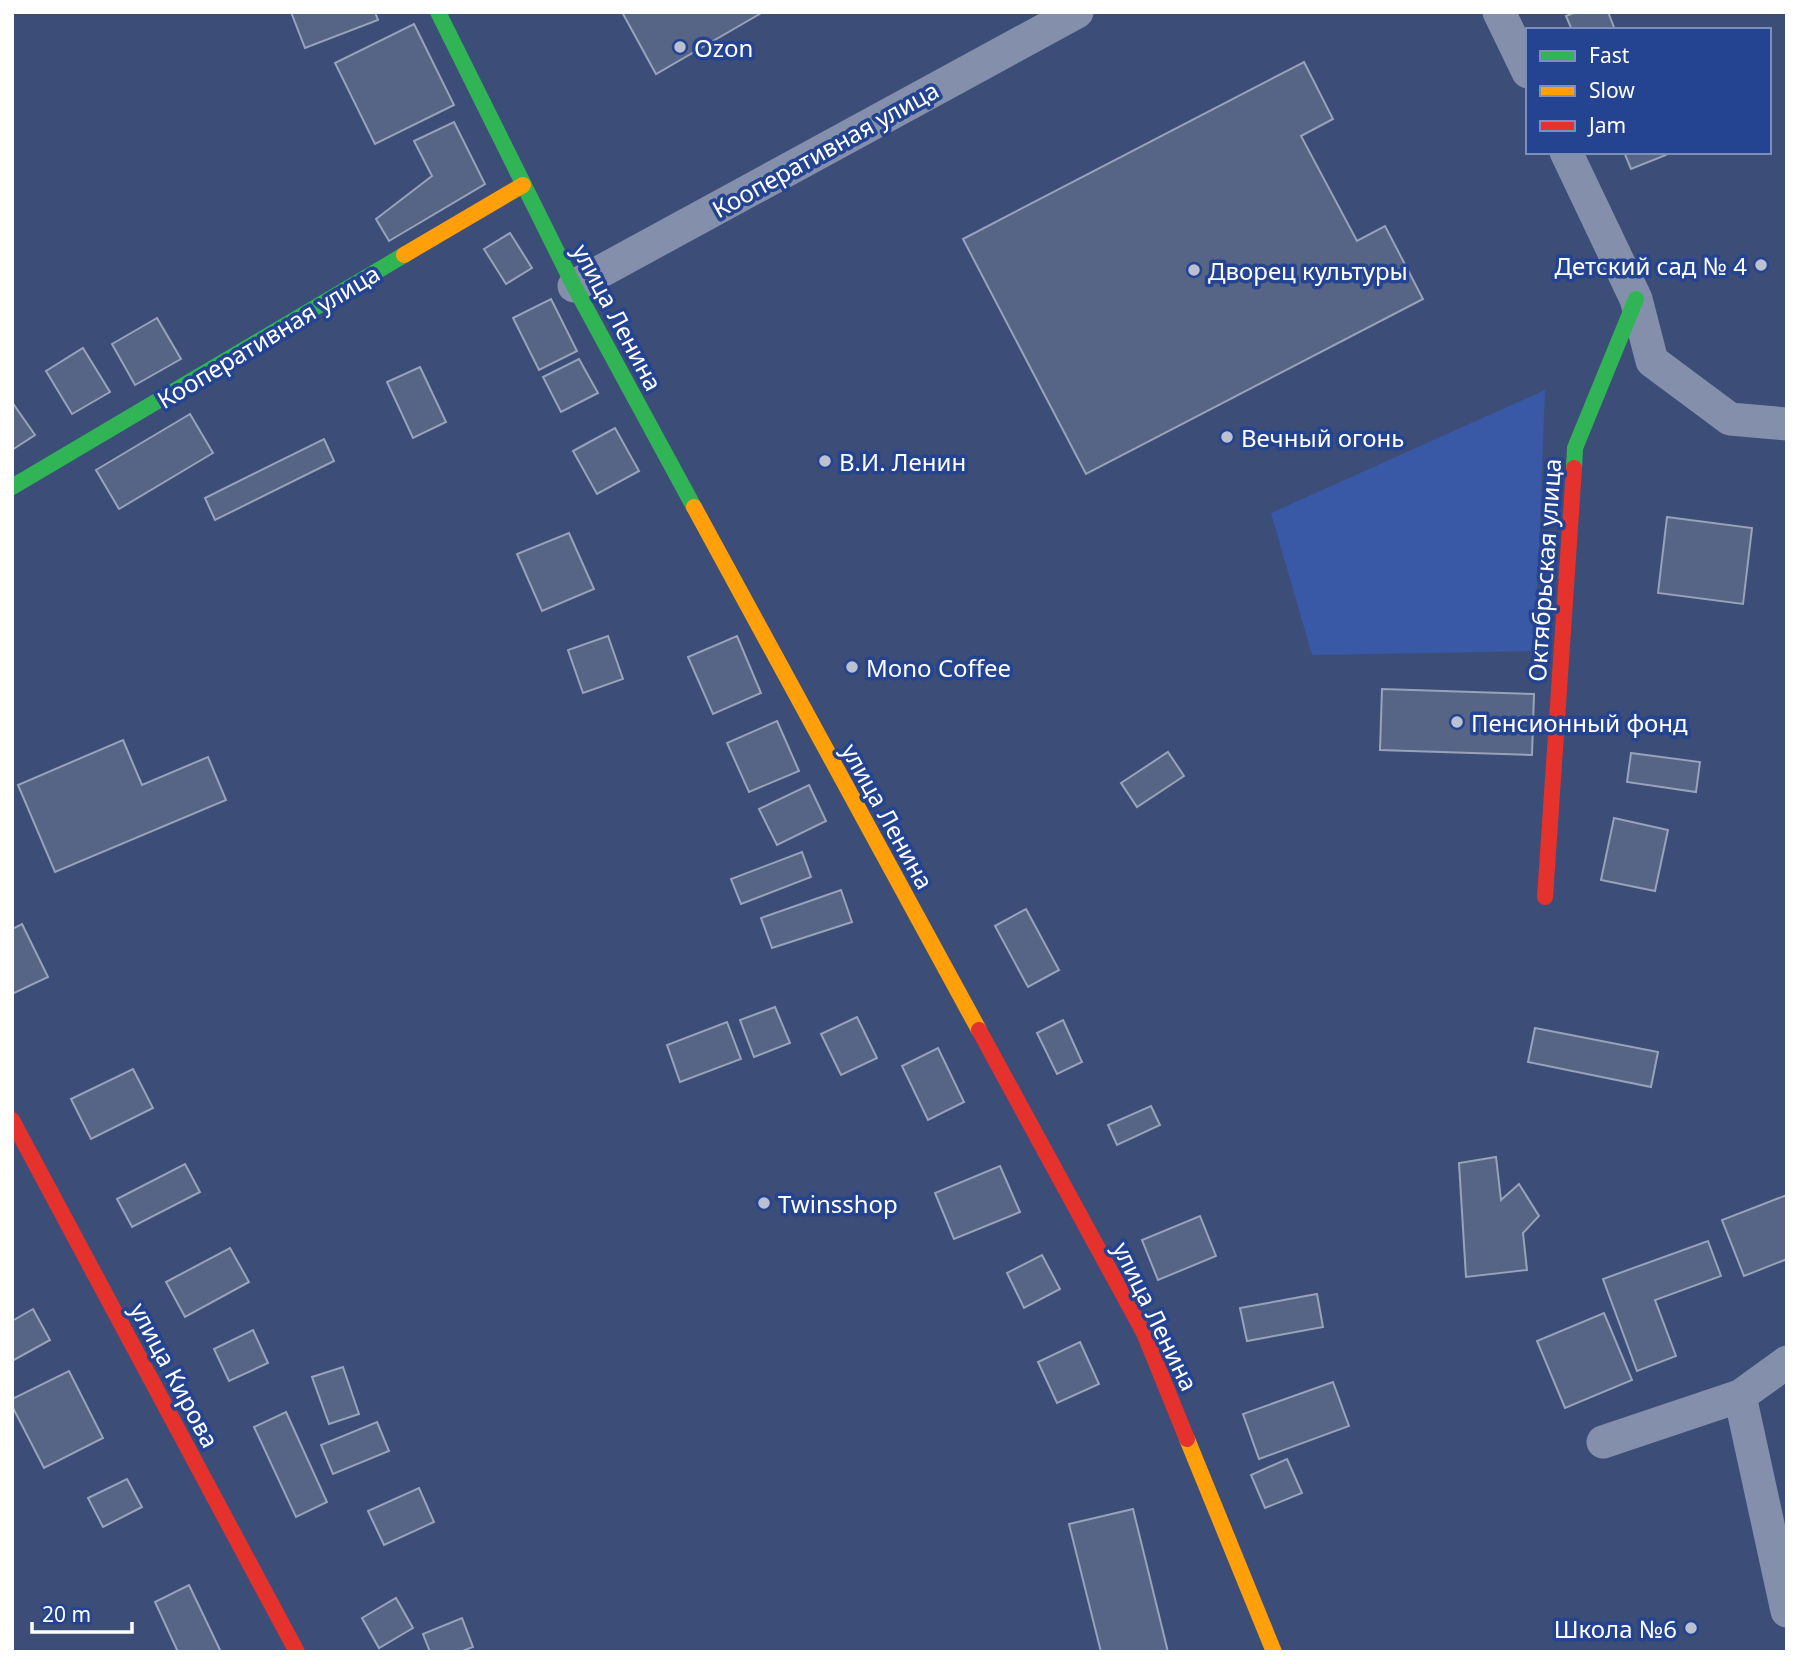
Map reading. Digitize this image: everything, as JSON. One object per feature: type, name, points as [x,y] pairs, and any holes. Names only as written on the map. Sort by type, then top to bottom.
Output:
[{"type":"street","name":"улица Ленина","points":[[438,12],[574,286],[1144,1333],[1274,1652]]},
{"type":"street","name":"Кооперативная улица","points":[[574,286],[1077,12]]},
{"type":"street","points":[[1499,12],[1526,68]]},
{"type":"street","points":[[1567,154],[1636,299],[1652,361],[1730,419],[1787,424]]},
{"type":"street","name":"Кооперативная улица","points":[[12,486],[523,185]]},
{"type":"street","name":"Октябрьская улица","points":[[1545,897],[1575,448],[1636,299]]},
{"type":"street","name":"улица Кирова","points":[[12,1120],[297,1652]]},
{"type":"street","points":[[1603,1442],[1740,1396],[1787,1362]]},
{"type":"street","points":[[1740,1396],[1787,1611]]},
{"type":"shaded area","points":[[1545,390],[1535,651],[1312,655],[1271,513]]},
{"type":"building","points":[[291,12],[375,12],[378,20],[305,48]]},
{"type":"building","points":[[622,12],[763,12],[656,74]]},
{"type":"building","points":[[1576,12],[1608,12],[1614,28],[1571,28],[1566,16]]},
{"type":"building","points":[[414,24],[454,105],[375,144],[335,63]]},
{"type":"building","name":"Дворец культуры","points":[[1304,62],[1333,119],[1301,136],[1357,241],[1385,226],[1423,299],[1086,474],[963,239]]},
{"type":"building","points":[[454,122],[485,184],[389,241],[376,219],[432,176],[414,141]]},
{"type":"building","points":[[1625,154],[1666,154],[1666,155],[1631,169]]},
{"type":"building","points":[[510,233],[532,268],[506,284],[484,249]]},
{"type":"building","points":[[551,299],[577,351],[539,370],[513,318]]},
{"type":"building","points":[[157,318],[181,359],[135,385],[112,344]]},
{"type":"building","points":[[83,348],[110,392],[72,414],[46,371]]},
{"type":"building","points":[[579,359],[598,393],[561,412],[543,377]]},
{"type":"building","points":[[420,367],[446,422],[413,438],[387,382]]},
{"type":"building","points":[[12,402],[35,435],[12,450]]},
{"type":"building","points":[[190,414],[213,453],[119,509],[96,470]]},
{"type":"building","points":[[615,428],[639,471],[597,494],[573,451]]},
{"type":"building","points":[[324,439],[334,461],[215,520],[205,498]]},
{"type":"building","points":[[1667,517],[1752,528],[1743,604],[1658,593]]},
{"type":"building","points":[[569,533],[594,589],[542,611],[517,554]]},
{"type":"building","points":[[608,636],[623,679],[583,693],[568,650]]},
{"type":"building","points":[[737,636],[761,693],[713,714],[688,657]]},
{"type":"building","name":"Пенсионный фонд","points":[[1382,689],[1534,694],[1532,755],[1380,750]]},
{"type":"building","points":[[777,721],[799,771],[749,792],[727,743]]},
{"type":"building","points":[[123,740],[142,785],[208,757],[226,800],[55,872],[18,785]]},
{"type":"building","points":[[1168,752],[1184,776],[1137,807],[1121,783]]},
{"type":"building","points":[[1631,753],[1700,762],[1696,792],[1627,782]]},
{"type":"building","points":[[809,785],[826,821],[777,845],[759,809]]},
{"type":"building","points":[[1614,818],[1668,830],[1655,891],[1601,880]]},
{"type":"building","points":[[802,852],[811,877],[741,904],[731,879]]},
{"type":"building","points":[[841,890],[852,922],[772,948],[761,918]]},
{"type":"building","points":[[1026,909],[1059,970],[1028,987],[995,926]]},
{"type":"building","points":[[22,924],[48,977],[12,994],[12,929]]},
{"type":"building","points":[[775,1007],[790,1043],[754,1057],[740,1020]]},
{"type":"building","points":[[857,1017],[877,1058],[841,1075],[821,1034]]},
{"type":"building","points":[[1063,1020],[1082,1062],[1057,1074],[1037,1033]]},
{"type":"building","points":[[727,1022],[741,1059],[680,1082],[667,1045]]},
{"type":"building","points":[[1535,1028],[1658,1052],[1651,1087],[1528,1062]]},
{"type":"building","points":[[938,1048],[964,1102],[928,1120],[902,1066]]},
{"type":"building","points":[[133,1069],[153,1108],[91,1139],[71,1099]]},
{"type":"building","points":[[1151,1106],[1160,1125],[1117,1145],[1108,1125]]},
{"type":"building","points":[[1496,1157],[1501,1200],[1519,1184],[1539,1216],[1523,1233],[1527,1270],[1466,1277],[1459,1163]]},
{"type":"building","points":[[185,1164],[200,1192],[132,1227],[117,1199]]},
{"type":"building","points":[[1000,1166],[1020,1212],[954,1239],[935,1193]]},
{"type":"building","points":[[1787,1195],[1787,1259],[1744,1276],[1722,1220]]},
{"type":"building","points":[[1200,1216],[1216,1256],[1158,1280],[1142,1240]]},
{"type":"building","points":[[1708,1241],[1721,1276],[1655,1300],[1676,1356],[1637,1371],[1603,1279]]},
{"type":"building","points":[[230,1248],[249,1282],[185,1317],[166,1282]]},
{"type":"building","points":[[1042,1255],[1060,1289],[1024,1308],[1007,1273]]},
{"type":"building","points":[[1317,1294],[1323,1327],[1247,1341],[1240,1308]]},
{"type":"building","points":[[33,1309],[50,1340],[12,1361],[12,1321]]},
{"type":"building","points":[[1604,1313],[1632,1380],[1565,1408],[1537,1341]]},
{"type":"building","points":[[253,1330],[268,1363],[229,1381],[214,1349]]},
{"type":"building","points":[[1080,1342],[1099,1384],[1057,1403],[1038,1362]]},
{"type":"building","points":[[343,1367],[359,1414],[329,1424],[312,1377]]},
{"type":"building","points":[[69,1371],[103,1438],[44,1468],[12,1406],[12,1399]]},
{"type":"building","points":[[1333,1382],[1349,1426],[1259,1459],[1243,1414]]},
{"type":"building","points":[[286,1412],[327,1502],[296,1517],[254,1427]]},
{"type":"building","points":[[377,1422],[389,1451],[333,1474],[321,1445]]},
{"type":"building","points":[[1287,1459],[1302,1493],[1265,1508],[1251,1475]]},
{"type":"building","points":[[127,1479],[142,1507],[103,1527],[88,1498]]},
{"type":"building","points":[[419,1488],[434,1522],[384,1545],[368,1511]]},
{"type":"building","points":[[1133,1509],[1168,1652],[1101,1652],[1069,1524]]},
{"type":"building","points":[[189,1585],[221,1652],[178,1652],[155,1602]]},
{"type":"building","points":[[396,1598],[413,1628],[379,1648],[362,1618]]},
{"type":"building","points":[[462,1618],[473,1647],[460,1652],[430,1652],[423,1634]]},
{"type":"traffic: fast","points":[[438,12],[574,286],[694,507]]},
{"type":"traffic: fast","points":[[12,487],[404,255]]},
{"type":"traffic: fast","points":[[1574,468],[1575,448],[1636,299]]},
{"type":"traffic: slow","points":[[404,255],[523,185]]},
{"type":"traffic: slow","points":[[694,507],[979,1030]]},
{"type":"traffic: slow","points":[[1187,1439],[1274,1652]]},
{"type":"traffic: jam","points":[[1545,897],[1574,468]]},
{"type":"traffic: jam","points":[[979,1030],[1144,1333],[1187,1439]]},
{"type":"traffic: jam","points":[[12,1120],[297,1652]]},
{"type":"place","name":"Ozon","points":[[680,47]]},
{"type":"place","name":"Детский сад № 4","points":[[1761,265]]},
{"type":"place","name":"Дворец культуры","points":[[1194,270]]},
{"type":"place","name":"Вечный огонь","points":[[1227,437]]},
{"type":"place","name":"В.И. Ленин","points":[[825,461]]},
{"type":"place","name":"Mono Coffee","points":[[852,667]]},
{"type":"place","name":"Пенсионный фонд","points":[[1457,722]]},
{"type":"place","name":"Twinsshop","points":[[764,1203]]},
{"type":"place","name":"Школа №6","points":[[1691,1628]]}]
